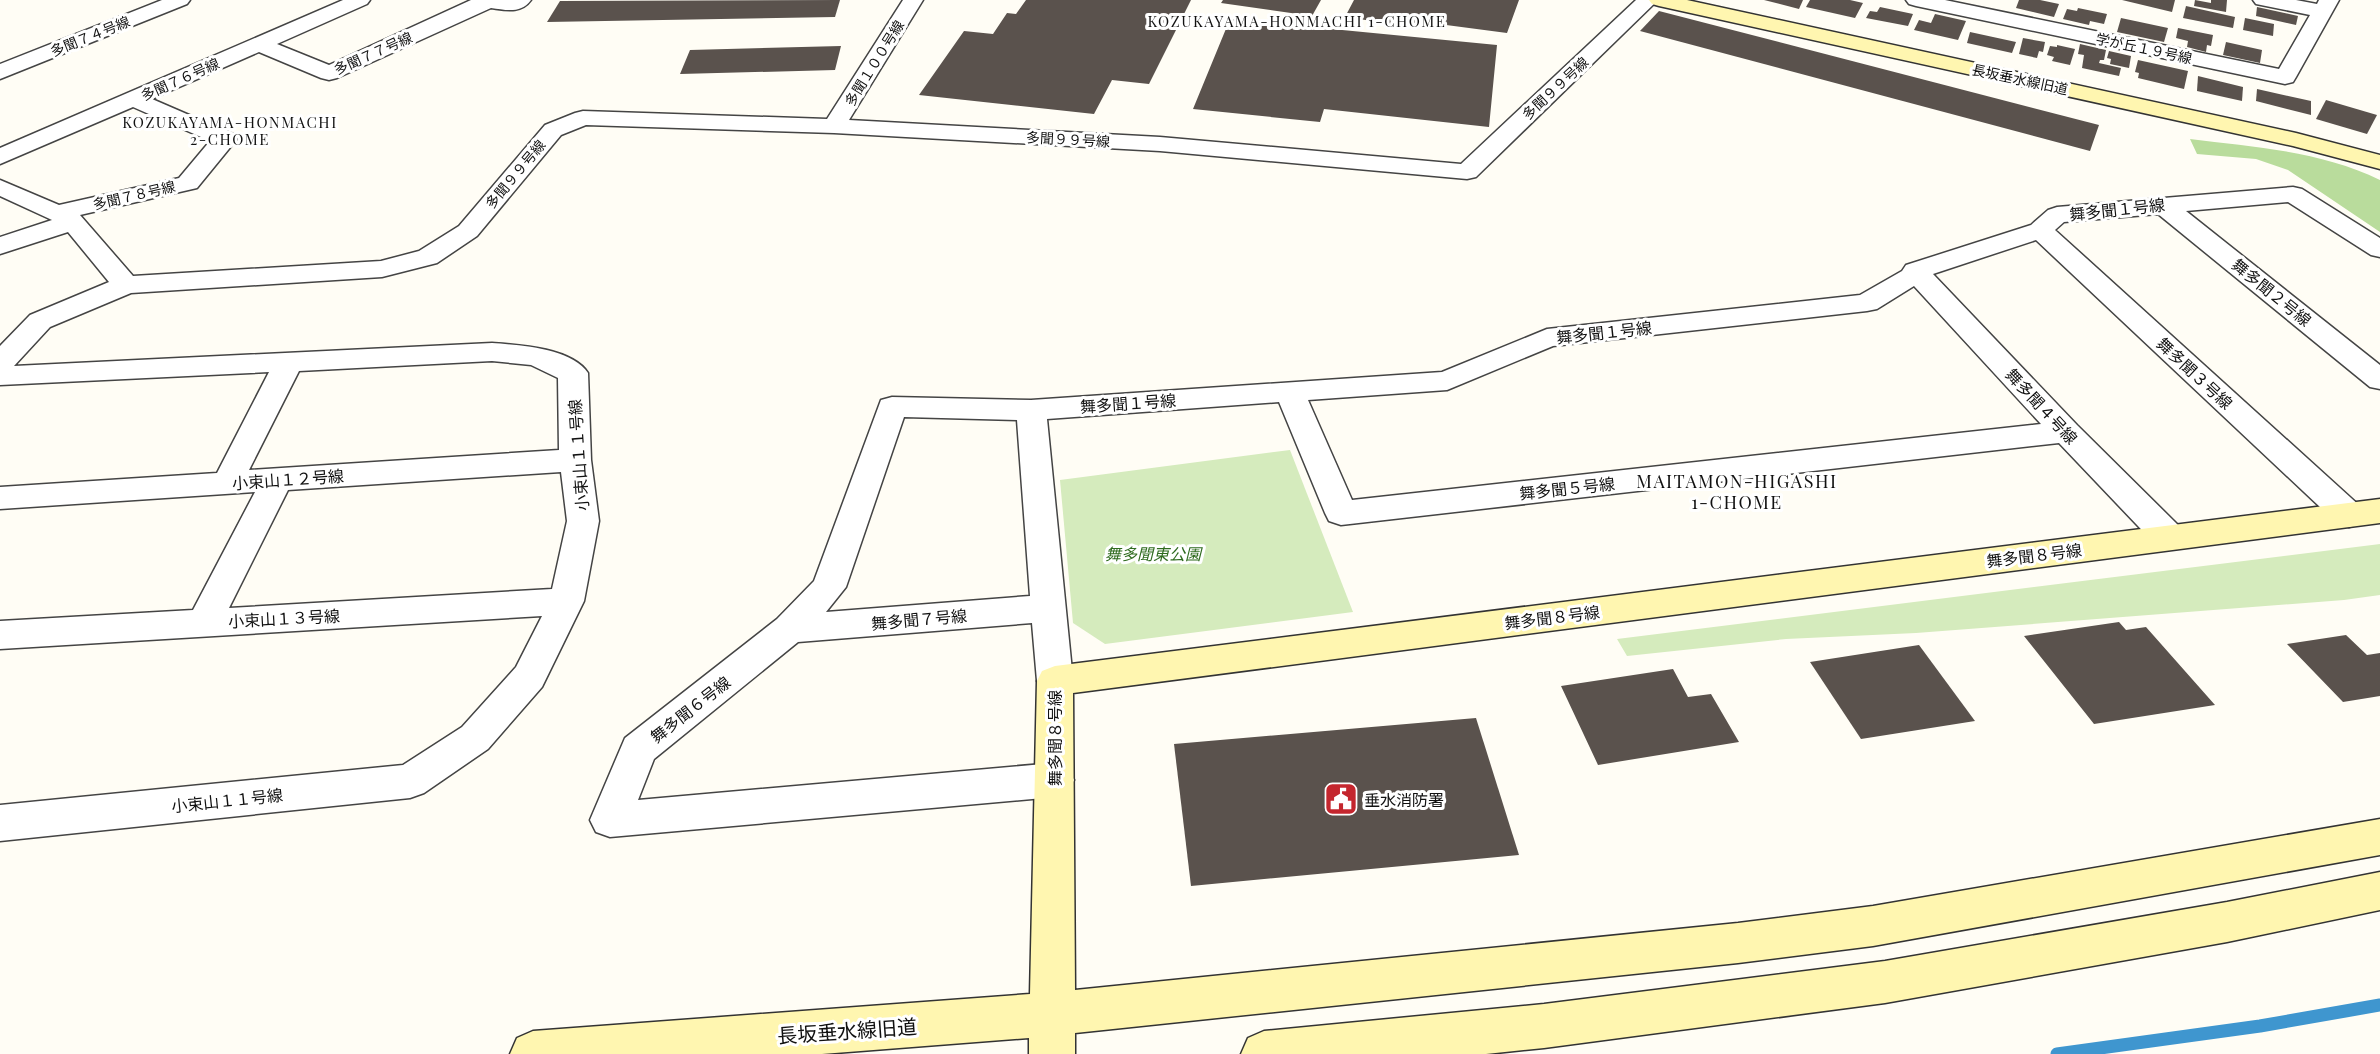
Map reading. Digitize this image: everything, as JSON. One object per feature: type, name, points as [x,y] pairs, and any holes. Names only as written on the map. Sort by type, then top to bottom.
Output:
[{"type":"street","name":"多聞７４号線","points":[[0,72],[180,0]]},
{"type":"street","name":"多聞７６号線","points":[[0,157],[360,0]]},
{"type":"street","points":[[484,1],[512,5],[521,0]]},
{"type":"street","name":"多聞１００号線","points":[[834,126],[913,0]]},
{"type":"street","name":"多聞９９号線","points":[[126,285],[382,269],[428,257],[468,231],[553,130],[583,118],[834,126],[1160,144],[1467,172],[1647,0]]},
{"type":"street","name":"長坂垂水線旧道","points":[[1659,0],[2296,140],[2380,162]]},
{"type":"street","name":"長坂垂水線旧道","points":[[1705,0],[2291,128],[2380,152]]},
{"type":"street","name":"学が丘１９号線","points":[[1916,0],[2285,77],[2326,6]]},
{"type":"street","points":[[2263,0],[2326,6]]},
{"type":"street","name":"多聞７７号線","points":[[259,44],[329,74],[484,1]]},
{"type":"street","points":[[0,45],[32,59]]},
{"type":"street","name":"多聞７８号線","points":[[65,217],[188,183],[225,139],[133,99]]},
{"type":"street","points":[[0,187],[65,217],[126,285],[40,321],[0,363]]},
{"type":"street","name":"舞多聞１号線","points":[[1031,410],[1447,381],[1547,338],[1867,303],[1917,273],[1915,271],[2040,230],[2057,215],[2293,194],[2380,249]]},
{"type":"street","name":"舞多聞２号線","points":[[2163,205],[2380,380]]},
{"type":"street","points":[[0,246],[65,217]]},
{"type":"street","name":"舞多聞３号線","points":[[2040,230],[2365,513]]},
{"type":"street","name":"舞多聞４号線","points":[[1917,273],[2066,432],[2169,537]]},
{"type":"street","name":"小束山１１号線","points":[[0,376],[492,352],[537,356],[573,374],[575,460],[583,521],[567,601],[529,678],[475,738],[410,781],[0,823]]},
{"type":"street","points":[[227,483],[289,362]]},
{"type":"street","name":"舞多聞５号線","points":[[1290,393],[1341,513],[2066,432]]},
{"type":"street","name":"舞多聞６号線","points":[[1031,410],[892,407],[829,587],[790,629],[639,749],[610,820],[1054,780]]},
{"type":"street","points":[[1031,410],[1054,681]]},
{"type":"street","name":"小束山１２号線","points":[[0,498],[575,460]]},
{"type":"street","points":[[204,623],[278,479]]},
{"type":"street","name":"舞多聞８号線","points":[[1052,1034],[1054,681],[2365,513]]},
{"type":"street","name":"小束山１３号線","points":[[0,635],[567,601]]},
{"type":"street","name":"舞多聞７号線","points":[[790,629],[1048,608]]},
{"type":"street","name":"長坂垂水線旧道","points":[[533,1054],[1052,1034],[1873,926],[2380,837]]},
{"type":"street","points":[[1264,1054],[1544,1026],[1884,982],[2227,922],[2380,891]]},
{"type":"green space","points":[[2190,139],[2311,156],[2358,170],[2380,180],[2380,232],[2288,170],[2256,159],[2197,154]]},
{"type":"green space","name":"舞多聞東公園","points":[[1290,450],[1353,612],[1105,644],[1073,623],[1060,480]]},
{"type":"green space","points":[[2380,544],[2380,595],[2344,600],[1916,633],[1786,639],[1627,656],[1617,639]]},
{"type":"building","points":[[840,0],[835,17],[547,22],[560,1]]},
{"type":"building","points":[[1026,0],[1191,0],[1149,84],[1112,80],[1094,114],[919,95],[964,31],[993,34],[1007,13],[1016,14]]},
{"type":"building","points":[[1223,0],[1321,0],[1312,16],[1221,3]]},
{"type":"building","points":[[1354,0],[1519,0],[1507,33],[1431,23],[1429,26],[1395,21],[1393,24],[1345,17]]},
{"type":"building","points":[[1764,0],[1803,0],[1799,9]]},
{"type":"building","points":[[1810,0],[1850,0],[1863,3],[1855,18],[1806,7]]},
{"type":"building","points":[[2019,0],[2040,0],[2059,4],[2054,17],[2016,8]]},
{"type":"building","points":[[2122,0],[2175,0],[2172,12]]},
{"type":"building","points":[[2195,0],[2211,3],[2211,0],[2227,0],[2226,12],[2194,6]]},
{"type":"building","points":[[2186,6],[2235,17],[2233,28],[2183,18]]},
{"type":"building","points":[[1880,7],[1913,14],[1908,26],[1866,18],[1870,11],[1877,12]]},
{"type":"building","points":[[2257,7],[2298,16],[2296,25],[2256,16]]},
{"type":"building","points":[[2078,8],[2107,14],[2104,24],[2090,21],[2089,25],[2063,19],[2067,9],[2077,11]]},
{"type":"building","points":[[1659,11],[2099,125],[2090,151],[1640,31]]},
{"type":"building","points":[[1935,14],[1966,21],[1958,40],[1914,30],[1919,20],[1931,23]]},
{"type":"building","points":[[2121,18],[2168,28],[2164,42],[2117,32]]},
{"type":"building","points":[[2245,18],[2274,24],[2273,36],[2243,30]]},
{"type":"building","points":[[1230,19],[1497,45],[1489,127],[1324,109],[1320,122],[1193,109]]},
{"type":"building","points":[[2178,28],[2213,35],[2211,46],[2207,45],[2206,52],[2187,47],[2188,41],[2176,38]]},
{"type":"building","points":[[1970,32],[2016,42],[2012,53],[1967,43]]},
{"type":"building","points":[[2023,38],[2045,42],[2043,52],[2039,51],[2037,58],[2019,54]]},
{"type":"building","points":[[2226,42],[2262,50],[2260,63],[2223,55]]},
{"type":"building","points":[[2080,44],[2106,50],[2104,60],[2100,60],[2099,63],[2121,68],[2119,76],[2082,68],[2084,55],[2078,54]]},
{"type":"building","points":[[2057,45],[2075,49],[2070,65],[2052,61],[2054,57],[2047,55],[2050,46],[2057,47]]},
{"type":"building","points":[[841,46],[835,70],[680,74],[690,50]]},
{"type":"building","points":[[2109,51],[2131,56],[2129,68],[2110,64],[2111,59],[2107,58]]},
{"type":"building","points":[[2138,60],[2188,71],[2184,89],[2138,78],[2139,73],[2135,72]]},
{"type":"building","points":[[2198,76],[2243,87],[2242,101],[2197,91]]},
{"type":"building","points":[[2257,89],[2311,101],[2311,115],[2256,101]]},
{"type":"building","points":[[2326,100],[2377,115],[2367,134],[2316,119]]},
{"type":"building","points":[[2119,622],[2126,630],[2146,627],[2215,705],[2094,724],[2024,636]]},
{"type":"building","points":[[2346,635],[2367,655],[2380,653],[2380,696],[2343,702],[2287,644]]},
{"type":"building","points":[[1919,645],[1975,721],[1861,739],[1810,662]]},
{"type":"building","points":[[1673,669],[1688,697],[1711,694],[1739,742],[1598,765],[1561,686]]},
{"type":"building","name":"垂水消防署","points":[[1476,718],[1519,855],[1191,886],[1174,744]]},
{"type":"waterway","points":[[2057,1054],[2260,1026],[2380,1005]]},
{"type":"place","name":"垂水消防署","points":[[1341,799]]},
{"type":"district","name":"KOZUKAYAMA-HONMACHI 1-CHOME","points":[[1297,21]]},
{"type":"district","name":"KOZUKAYAMA-HONMACHI 2-CHOME","points":[[230,130]]},
{"type":"district","name":"MAITAMON-HIGASHI 1-CHOME","points":[[1737,491]]}]
